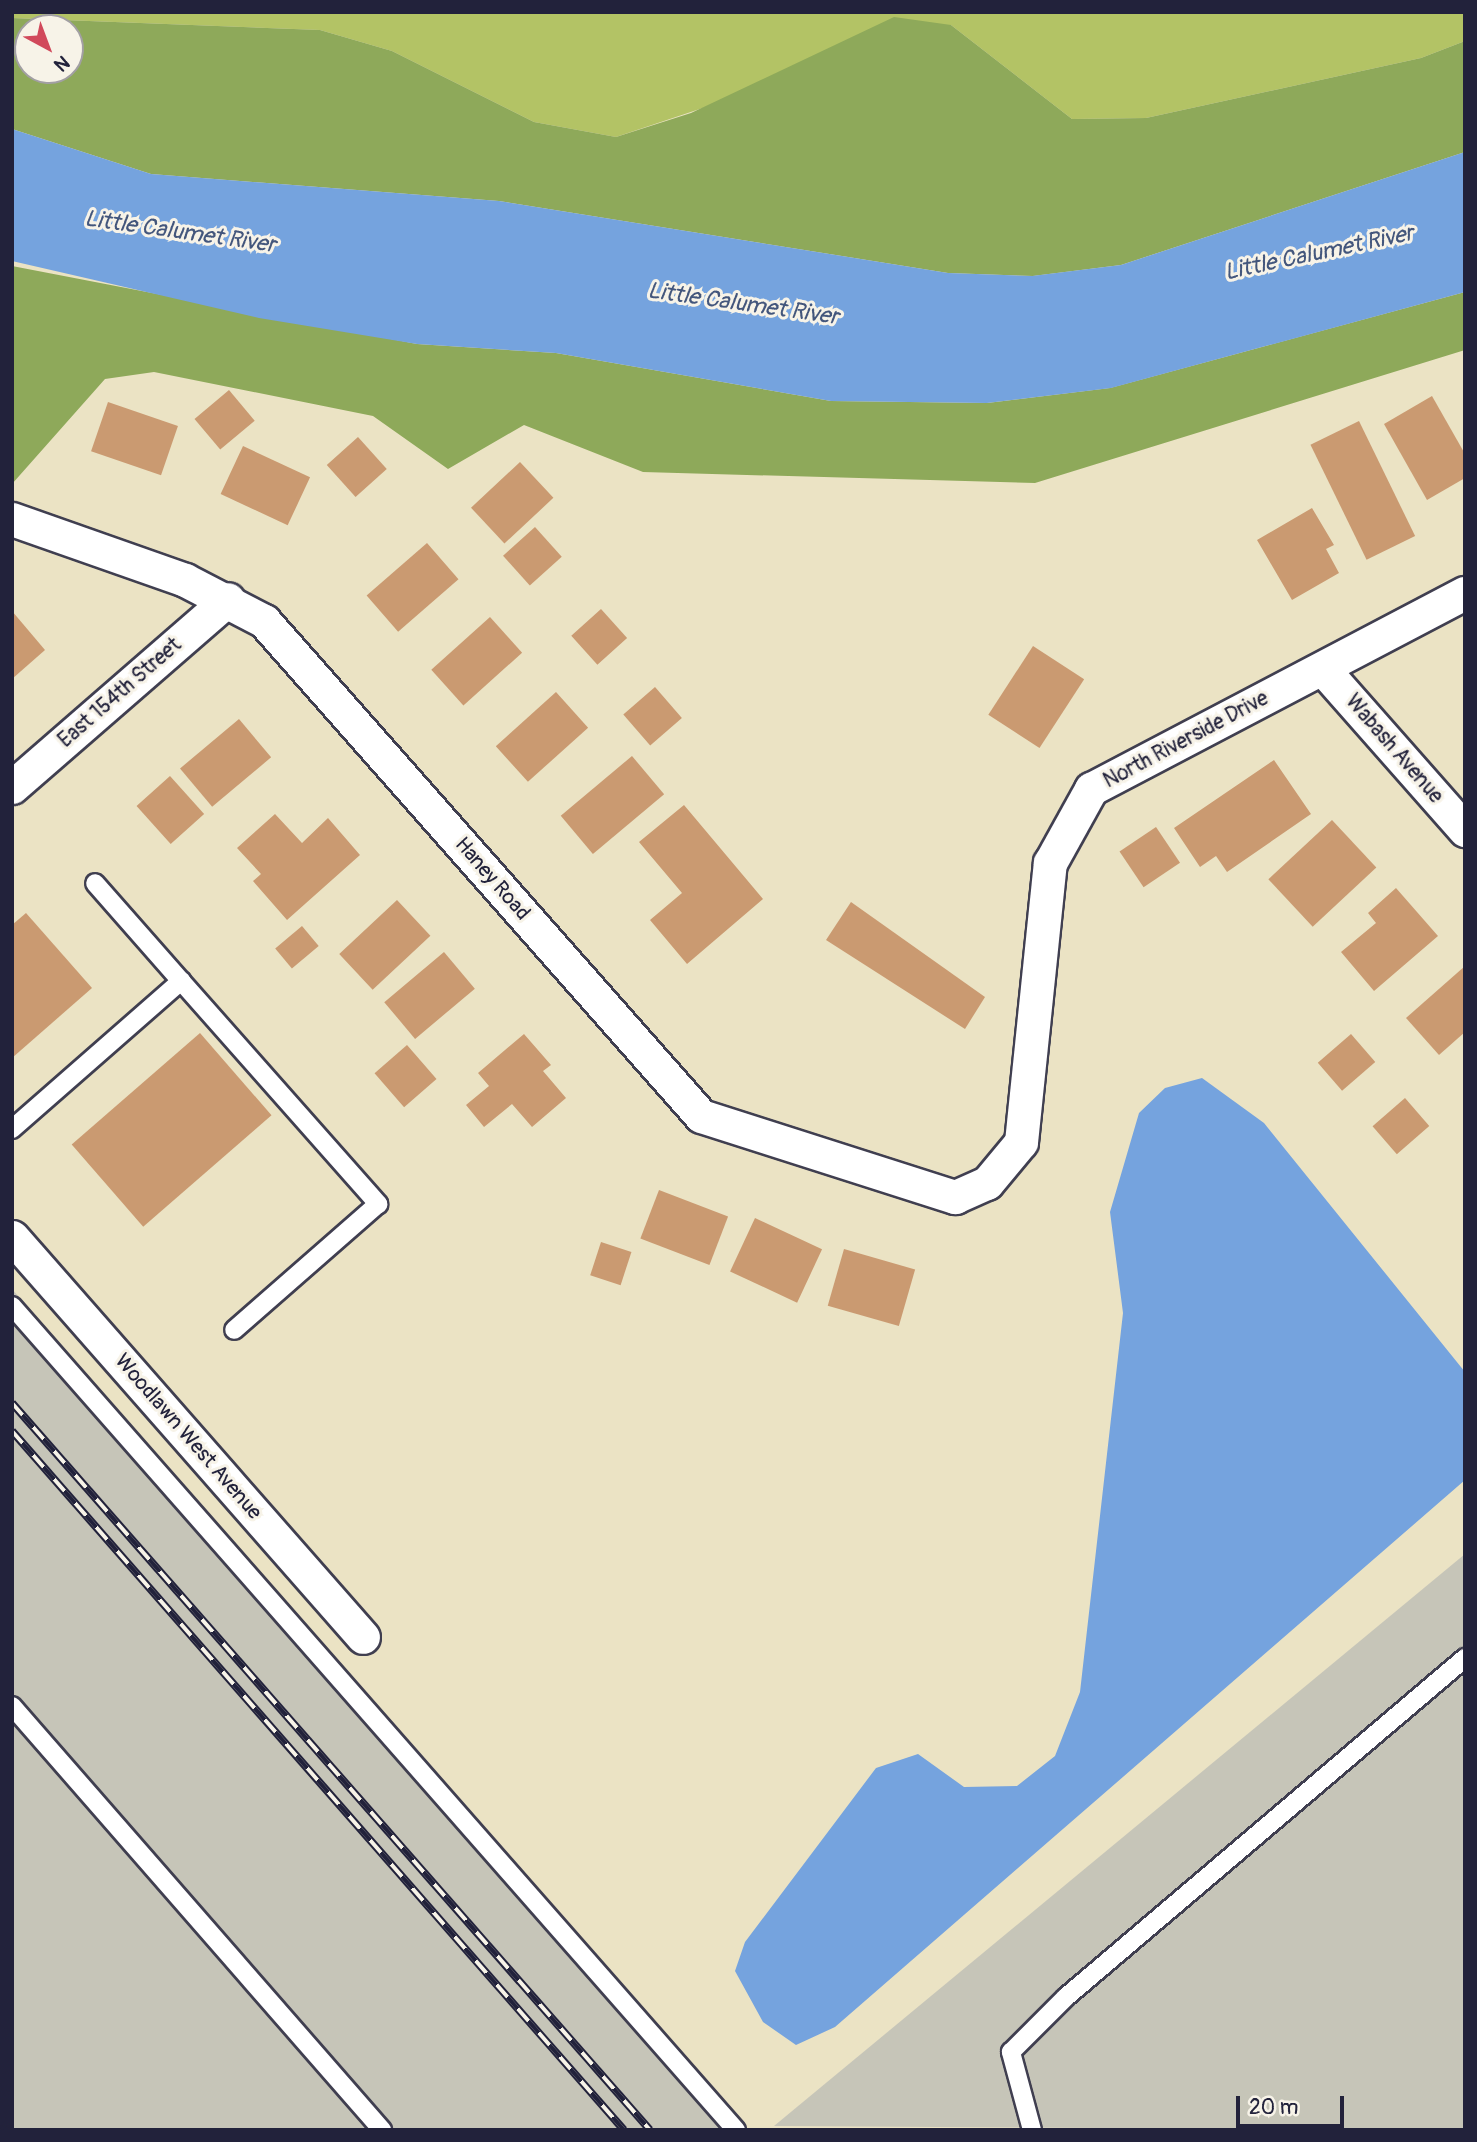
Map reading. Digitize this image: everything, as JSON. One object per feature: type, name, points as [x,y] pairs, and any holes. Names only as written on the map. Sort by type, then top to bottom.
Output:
[{"type":"street","name":"Haney Road","points":[[12,519],[228,599],[264,621],[701,1116],[955,1197],[986,1184]]},
{"type":"street","name":"North Riverside Drive","points":[[986,1184],[1021,1142],[1050,863],[1091,789],[1465,593]]},
{"type":"street","name":"East 154th Street","points":[[12,787],[228,599]]},
{"type":"street","name":"Wabash Avenue","points":[[1322,669],[1465,830]]},
{"type":"street","name":"Woodlawn West Avenue","points":[[12,1237],[363,1637]]},
{"type":"lane","points":[[94,883],[378,1204],[234,1330]]},
{"type":"lane","points":[[12,1129],[181,981]]},
{"type":"lane","points":[[12,1306],[736,2130]]},
{"type":"lane","points":[[1032,2130],[1011,2052],[1066,1997],[1465,1658]]},
{"type":"lane","points":[[12,1706],[382,2130]]},
{"type":"shaded area","points":[[12,1289],[215,1522],[740,2130],[12,2130]]},
{"type":"shaded area","points":[[1465,1554],[1465,2130],[774,2126]]},
{"type":"green space","points":[[12,12],[1465,12],[1465,41],[1421,58],[1146,118],[1072,119],[951,25],[616,137],[534,122],[392,51],[320,30],[84,21],[84,14],[14,14],[12,18]]},
{"type":"green space","points":[[894,17],[951,25],[1072,119],[1146,118],[1421,58],[1465,41],[1465,152],[1121,265],[1033,276],[948,273],[499,201],[151,174],[12,129],[12,18],[14,84],[84,84],[84,21],[320,30],[392,51],[534,122],[616,137],[691,113]]},
{"type":"green space","points":[[12,266],[417,344],[556,353],[831,401],[987,403],[1110,388],[1465,292],[1465,350],[1035,483],[643,472],[524,425],[448,469],[373,416],[154,372],[105,379],[12,484]]},
{"type":"water","name":"Little Calumet River","points":[[12,129],[151,174],[499,201],[948,273],[1032,276],[1121,265],[1465,152],[1465,292],[1111,388],[987,403],[831,401],[556,353],[417,344],[259,318],[12,261]]},
{"type":"water","points":[[1202,1078],[1264,1123],[1465,1372],[1465,1480],[835,2027],[796,2045],[763,2022],[735,1971],[745,1942],[876,1768],[918,1754],[964,1787],[1017,1786],[1055,1756],[1080,1692],[1123,1313],[1110,1212],[1139,1113],[1165,1088]]},
{"type":"building","points":[[229,390],[255,421],[220,450],[195,419]]},
{"type":"building","points":[[1432,396],[1465,454],[1465,478],[1427,500],[1384,424]]},
{"type":"building","points":[[108,402],[178,426],[161,475],[91,451]]},
{"type":"building","points":[[1359,421],[1415,536],[1367,560],[1310,445]]},
{"type":"building","points":[[358,437],[387,469],[356,497],[327,465]]},
{"type":"building","points":[[243,446],[310,477],[288,525],[221,494]]},
{"type":"building","points":[[520,462],[553,498],[504,544],[471,508]]},
{"type":"building","points":[[1312,508],[1334,545],[1326,549],[1339,573],[1292,600],[1257,540]]},
{"type":"building","points":[[535,527],[562,557],[530,585],[503,556]]},
{"type":"building","points":[[427,543],[458,579],[398,632],[367,595]]},
{"type":"building","points":[[601,609],[627,638],[597,665],[571,636]]},
{"type":"building","points":[[12,611],[45,650],[12,679]]},
{"type":"building","points":[[490,617],[522,653],[463,706],[431,670]]},
{"type":"building","points":[[1033,646],[1084,679],[1039,748],[988,715]]},
{"type":"building","points":[[655,687],[682,718],[650,745],[623,715]]},
{"type":"building","points":[[556,692],[588,728],[528,782],[496,746]]},
{"type":"building","points":[[239,719],[271,757],[212,807],[180,768]]},
{"type":"building","points":[[632,756],[664,794],[593,854],[561,816]]},
{"type":"building","points":[[1274,760],[1311,814],[1227,872],[1216,856],[1200,867],[1174,828]]},
{"type":"building","points":[[170,776],[204,814],[171,844],[137,806]]},
{"type":"building","points":[[684,805],[763,899],[687,964],[650,920],[682,893],[639,842]]},
{"type":"building","points":[[275,814],[302,843],[328,818],[360,855],[287,920],[253,881],[261,874],[237,848]]},
{"type":"building","points":[[1332,820],[1376,868],[1313,927],[1268,879]]},
{"type":"building","points":[[1156,827],[1180,863],[1144,887],[1120,852]]},
{"type":"building","points":[[1396,888],[1438,936],[1374,991],[1341,952],[1376,923],[1368,913]]},
{"type":"building","points":[[397,900],[430,936],[373,990],[339,954]]},
{"type":"building","points":[[851,902],[985,997],[965,1029],[826,940]]},
{"type":"building","points":[[26,913],[92,988],[12,1058],[12,925]]},
{"type":"building","points":[[302,926],[319,946],[292,968],[275,948]]},
{"type":"building","points":[[444,952],[475,989],[415,1039],[384,1002]]},
{"type":"building","points":[[1465,966],[1465,1032],[1439,1055],[1406,1018]]},
{"type":"building","points":[[200,1033],[272,1115],[143,1227],[72,1145]]},
{"type":"building","points":[[524,1034],[551,1065],[543,1071],[566,1098],[532,1127],[512,1104],[484,1127],[466,1105],[489,1086],[478,1073]]},
{"type":"building","points":[[1351,1034],[1375,1062],[1342,1091],[1318,1063]]},
{"type":"building","points":[[407,1045],[437,1079],[404,1107],[375,1073]]},
{"type":"building","points":[[1405,1098],[1429,1126],[1397,1154],[1373,1126]]},
{"type":"building","points":[[659,1190],[728,1217],[709,1265],[640,1239]]},
{"type":"building","points":[[755,1218],[822,1249],[797,1303],[730,1271]]},
{"type":"building","points":[[601,1242],[631,1252],[621,1285],[590,1275]]},
{"type":"building","points":[[844,1249],[915,1269],[899,1326],[828,1306]]},
{"type":"railway","points":[[12,1403],[650,2130]]},
{"type":"railway","points":[[12,1431],[624,2130]]}]
